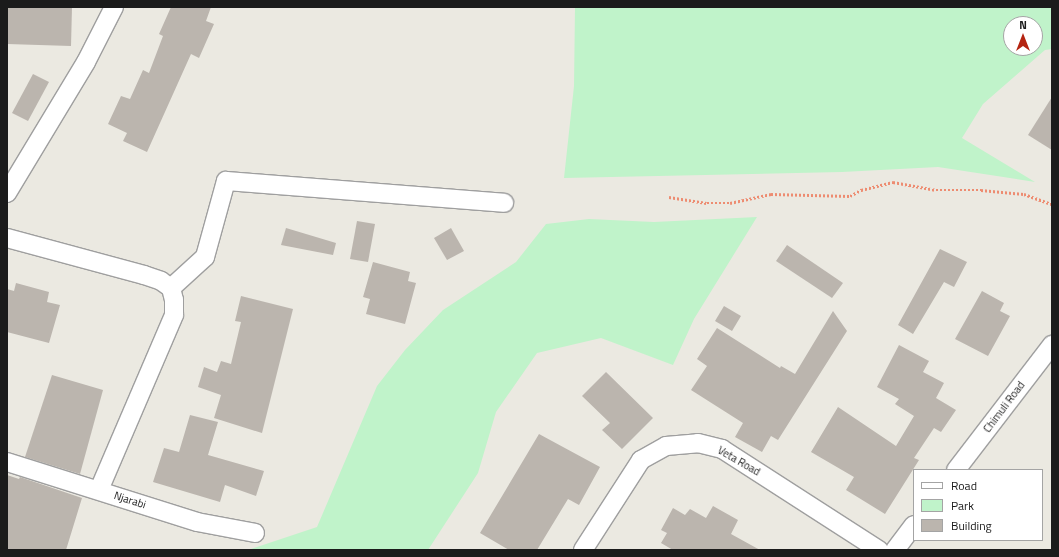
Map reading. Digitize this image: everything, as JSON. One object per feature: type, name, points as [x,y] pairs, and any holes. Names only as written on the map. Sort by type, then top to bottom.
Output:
[{"type":"street","points":[[7,194],[86,62],[114,7]]},
{"type":"street","points":[[171,288],[205,257],[226,181],[274,187],[504,203]]},
{"type":"street","points":[[7,238],[144,274],[161,281],[171,288],[174,300],[174,315],[99,490]]},
{"type":"street","name":"Chimuli Road","points":[[957,469],[1052,344]]},
{"type":"street","name":"Veta Road","points":[[583,550],[641,460],[666,446],[698,443],[722,449],[879,550]]},
{"type":"street","name":"Njarabi","points":[[7,462],[197,522],[255,533]]},
{"type":"street","points":[[895,550],[913,527]]},
{"type":"path","points":[[669,197],[707,203],[730,203],[771,194],[850,196],[861,190],[893,182],[936,190],[981,190],[1024,194],[1052,204]]},
{"type":"green space","points":[[575,7],[1052,7],[1052,49],[1043,52],[1043,16],[1003,16],[1003,56],[1038,56],[983,104],[962,138],[1035,182],[938,167],[842,172],[564,178],[574,86]]},
{"type":"green space","points":[[757,217],[694,319],[673,365],[601,338],[537,353],[496,412],[478,473],[428,550],[248,550],[317,527],[377,386],[405,350],[443,310],[516,262],[546,224],[589,219],[654,222]]},
{"type":"building","points":[[7,7],[72,7],[71,46],[7,44]]},
{"type":"building","points":[[171,7],[211,7],[206,21],[214,24],[199,58],[191,54],[147,152],[123,141],[127,133],[108,124],[121,96],[130,99],[143,70],[149,73],[163,36],[159,34]]},
{"type":"building","points":[[33,74],[49,82],[28,121],[12,113]]},
{"type":"building","points":[[1052,97],[1052,150],[1028,135]]},
{"type":"building","points":[[357,221],[375,224],[368,262],[350,259]]},
{"type":"building","points":[[286,228],[336,243],[333,255],[281,245]]},
{"type":"building","points":[[451,228],[464,251],[447,260],[434,238]]},
{"type":"building","points":[[787,245],[843,283],[832,298],[776,261]]},
{"type":"building","points":[[940,249],[967,262],[954,287],[944,282],[913,334],[898,325]]},
{"type":"building","points":[[373,262],[410,272],[408,281],[416,283],[405,324],[366,314],[370,299],[363,297]]},
{"type":"building","points":[[16,283],[49,292],[47,302],[60,305],[49,343],[7,332],[7,289],[14,291]]},
{"type":"building","points":[[982,291],[1004,303],[1000,311],[1010,316],[988,356],[955,339]]},
{"type":"building","points":[[241,296],[293,309],[262,433],[214,418],[221,395],[198,387],[204,367],[217,372],[221,361],[231,364],[241,322],[235,321]]},
{"type":"building","points":[[724,306],[741,316],[732,331],[715,321]]},
{"type":"building","points":[[833,311],[847,331],[778,440],[771,436],[762,452],[735,437],[743,423],[691,390],[707,366],[697,359],[717,328],[780,368],[781,366],[795,374]]},
{"type":"building","points":[[899,345],[929,361],[923,372],[944,383],[936,398],[956,410],[941,432],[934,428],[914,458],[919,460],[885,514],[846,490],[854,477],[811,452],[838,407],[896,446],[914,416],[895,404],[899,399],[877,387]]},
{"type":"building","points":[[606,372],[653,418],[622,449],[602,430],[610,423],[582,396]]},
{"type":"building","points":[[52,375],[103,390],[80,474],[25,457]]},
{"type":"building","points":[[190,415],[218,422],[208,455],[264,471],[256,496],[225,485],[220,502],[153,482],[164,448],[179,452]]},
{"type":"building","points":[[539,434],[600,467],[579,505],[568,499],[537,550],[509,550],[480,533]]},
{"type":"building","points":[[7,475],[19,479],[20,477],[82,498],[66,550],[7,550]]},
{"type":"building","points":[[713,506],[738,520],[731,534],[760,550],[673,550],[661,543],[667,533],[661,530],[673,508],[685,515],[690,509],[706,518]]}]
